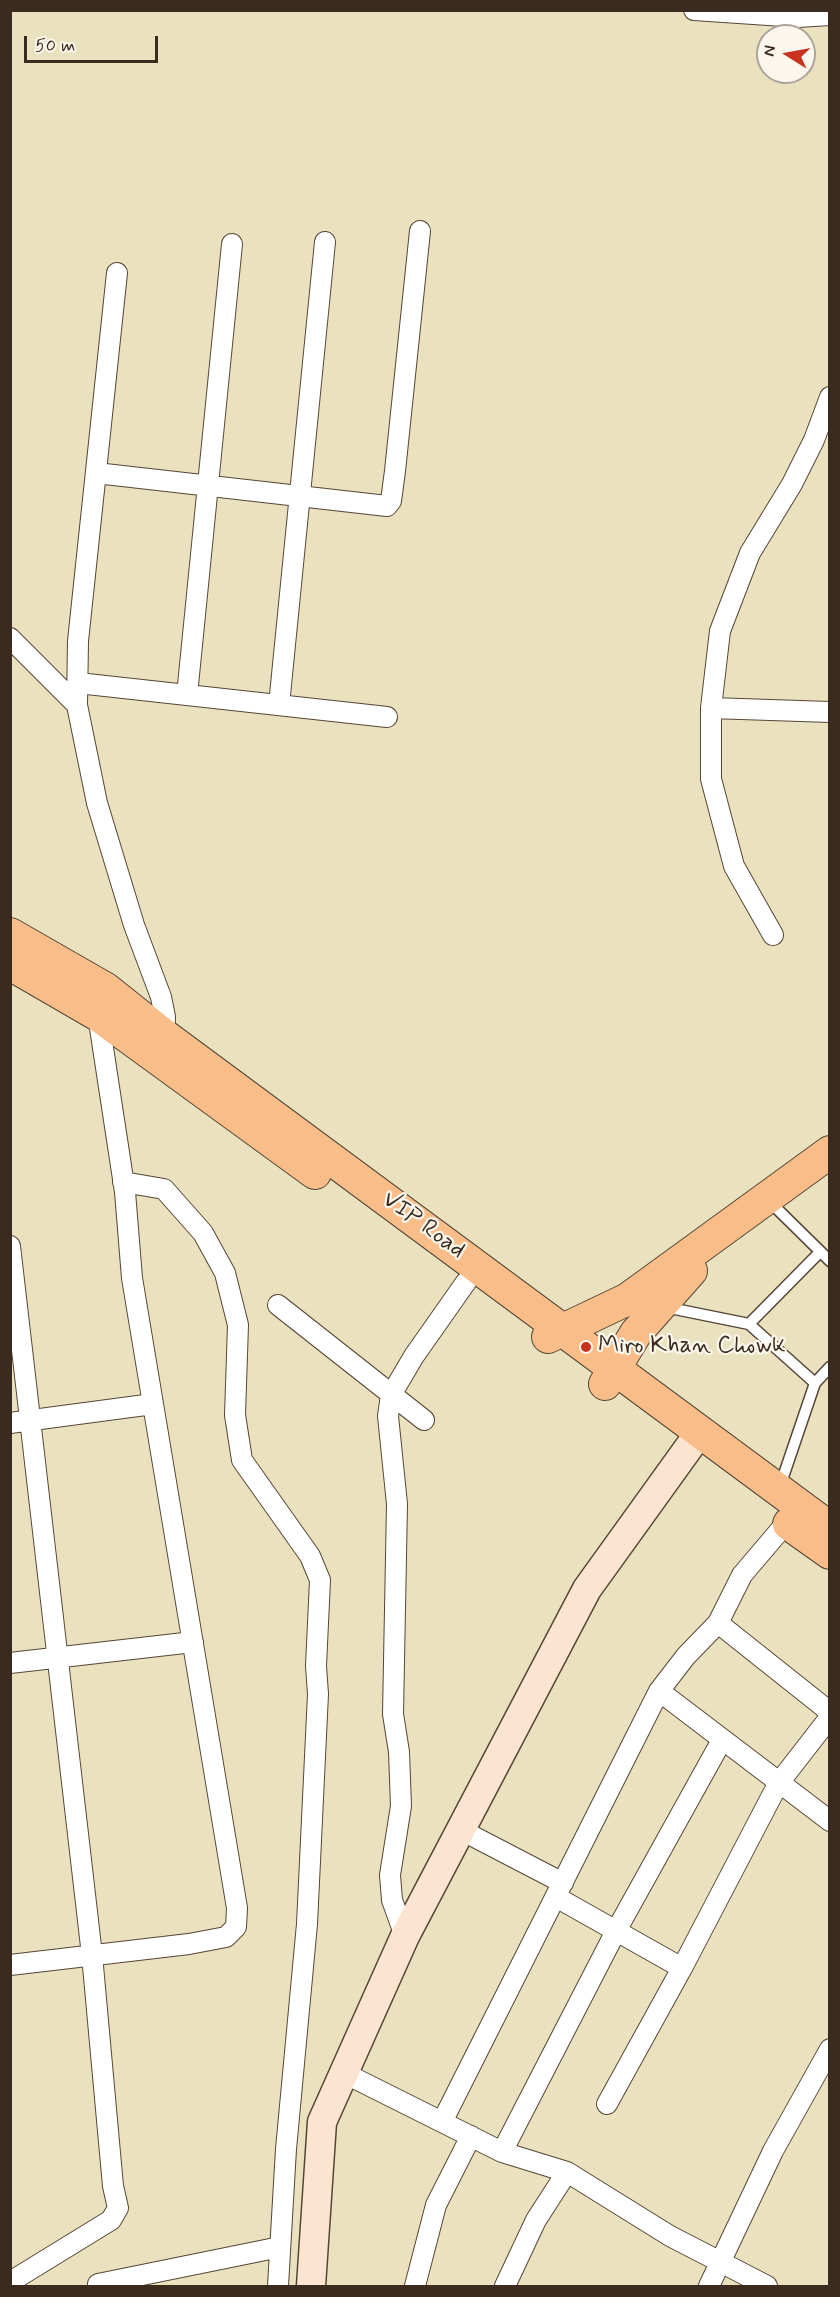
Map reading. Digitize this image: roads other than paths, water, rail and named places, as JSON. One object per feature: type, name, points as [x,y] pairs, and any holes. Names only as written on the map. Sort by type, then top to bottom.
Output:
[{"type":"main road","name":"VIP Road","points":[[10,934],[106,989],[160,1047],[466,1282],[554,1334]]},
{"type":"main road","name":"VIP Road","points":[[10,964],[98,1015],[160,1047],[694,1439],[787,1522],[830,1554]]},
{"type":"main road","points":[[554,1334],[628,1299],[829,1152]]},
{"type":"main road","points":[[610,1376],[636,1333],[659,1305],[758,1203]]},
{"type":"main road","name":"VIP Road","points":[[694,1439],[779,1489],[830,1528]]},
{"type":"main road","points":[[313,2286],[322,2122],[405,1936],[588,1589],[694,1439]]},
{"type":"street","points":[[694,10],[798,17],[830,15]]},
{"type":"street","points":[[96,473],[387,506],[391,501],[420,231]]},
{"type":"street","points":[[279,705],[325,242]]},
{"type":"street","points":[[187,695],[232,244]]},
{"type":"street","points":[[117,273],[78,641],[78,705],[97,803],[134,926],[162,997],[160,1047]]},
{"type":"street","points":[[773,935],[734,866],[711,778],[711,708],[720,631],[750,553],[792,484],[814,440],[830,397]]},
{"type":"street","points":[[10,638],[78,705]]},
{"type":"street","points":[[78,683],[387,717]]},
{"type":"street","points":[[711,708],[830,712]]},
{"type":"street","points":[[10,1965],[226,1937],[236,1927],[237,1908],[132,1278],[123,1182],[98,1015]]},
{"type":"street","points":[[123,1182],[164,1189],[203,1233],[225,1273],[238,1325],[235,1415],[242,1460],[310,1556],[320,1580],[316,1666],[318,1694],[307,1924],[287,2140],[278,2286]]},
{"type":"street","points":[[10,1246],[92,1955],[113,2186],[118,2208],[111,2220],[10,2282]]},
{"type":"street","points":[[405,1936],[392,1900],[390,1875],[401,1806],[399,1752],[393,1714],[397,1504],[388,1416],[392,1395],[414,1356],[466,1282]]},
{"type":"street","points":[[278,1305],[424,1420]]},
{"type":"street","points":[[10,1423],[153,1404]]},
{"type":"street","points":[[442,2122],[659,1691],[686,1656],[718,1623],[742,1575],[787,1522]]},
{"type":"street","points":[[718,1623],[830,1712]]},
{"type":"street","points":[[10,1663],[193,1642]]},
{"type":"street","points":[[659,1691],[778,1784],[830,1821]]},
{"type":"street","points":[[607,2104],[682,1968],[778,1784],[830,1717]]},
{"type":"street","points":[[502,2152],[616,1931],[722,1740]]},
{"type":"street","points":[[461,1830],[559,1890],[616,1931],[682,1968]]},
{"type":"street","points":[[709,2286],[773,2151],[830,2049]]},
{"type":"street","points":[[344,2073],[502,2152],[567,2172],[670,2236],[767,2286]]},
{"type":"street","points":[[416,2286],[436,2205],[471,2136]]},
{"type":"street","points":[[287,2140],[321,2142]]},
{"type":"street","points":[[505,2286],[536,2220],[567,2172]]},
{"type":"street","points":[[98,2284],[280,2247]]},
{"type":"lane","points":[[758,1203],[830,1261]]},
{"type":"lane","points":[[749,1324],[820,1252]]},
{"type":"lane","points":[[659,1305],[749,1324],[815,1383]]},
{"type":"lane","points":[[779,1489],[815,1383],[830,1367]]},
{"type":"place","name":"Miro Khan Chowk","points":[[586,1347]]}]
